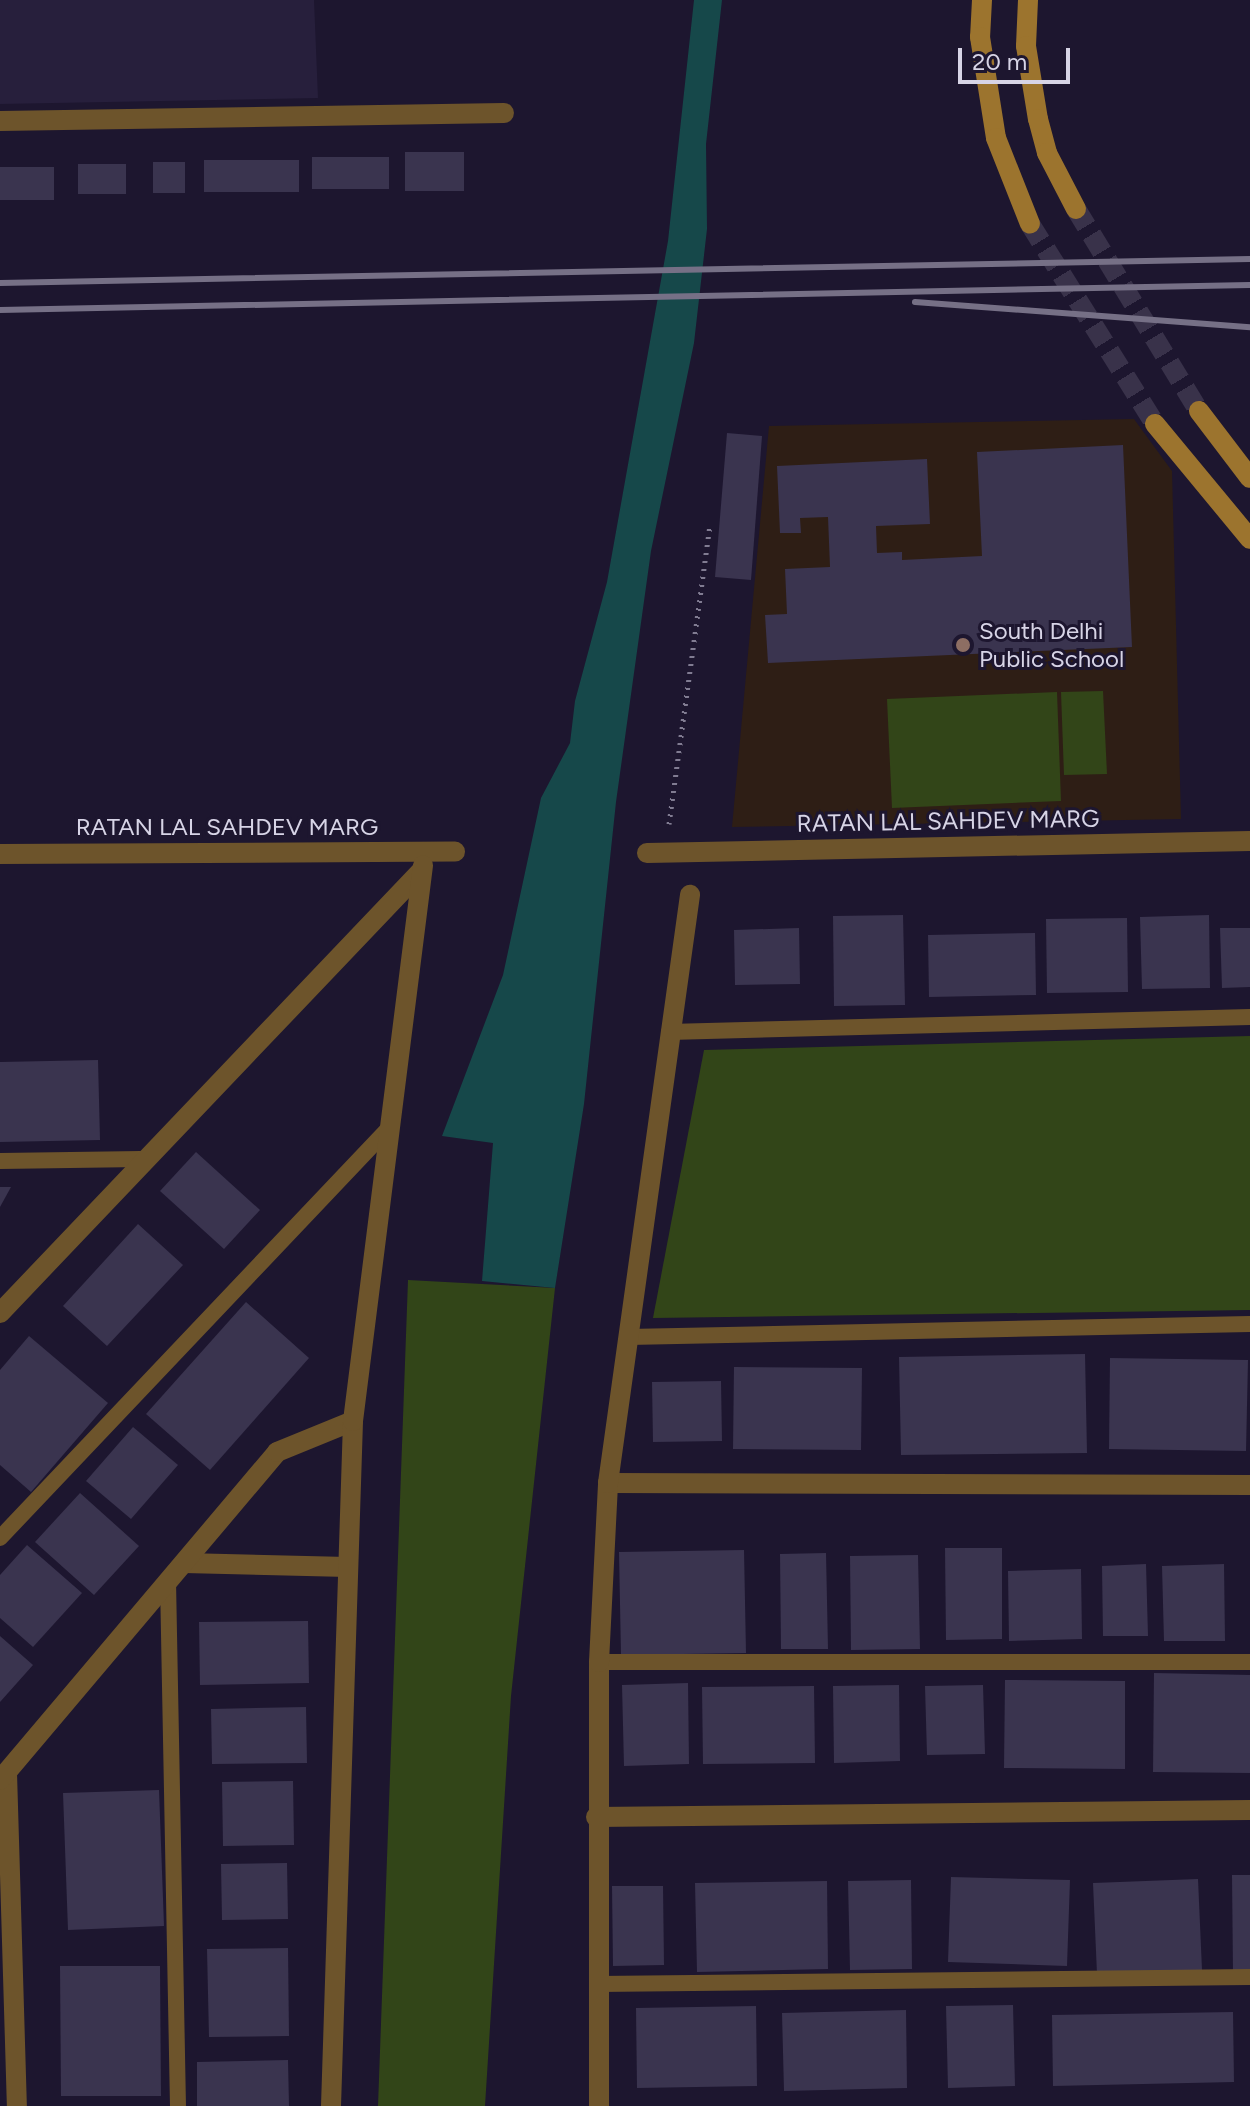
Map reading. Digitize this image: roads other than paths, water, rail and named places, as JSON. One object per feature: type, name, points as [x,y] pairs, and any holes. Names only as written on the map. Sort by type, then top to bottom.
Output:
[{"type":"street","points":[[982,0],[980,37],[996,138],[1030,224]]},
{"type":"street","points":[[1028,0],[1026,46],[1038,119],[1047,153],[1076,209]]},
{"type":"street","points":[[0,121],[504,113]]},
{"type":"street","points":[[1199,411],[1250,478]]},
{"type":"street","points":[[1155,424],[1250,539]]},
{"type":"street","name":"RATAN LAL SAHDEV MARG","points":[[656,853],[1250,841]]},
{"type":"street","name":"RATAN LAL SAHDEV MARG","points":[[0,854],[423,863],[455,852]]},
{"type":"street","points":[[331,2106],[353,1421],[423,863]]},
{"type":"street","points":[[0,1313],[141,1159],[423,863]]},
{"type":"street","points":[[599,2106],[596,1817],[599,1662],[608,1483],[690,895]]},
{"type":"street","points":[[17,2106],[3,1777],[277,1452],[353,1421]]},
{"type":"street","points":[[608,1483],[1250,1485]]},
{"type":"street","points":[[184,1563],[348,1567]]},
{"type":"street","points":[[596,1817],[1250,1810]]},
{"type":"lane","points":[[669,1032],[1250,1017]]},
{"type":"lane","points":[[0,1538],[388,1129]]},
{"type":"lane","points":[[0,1161],[141,1159]]},
{"type":"lane","points":[[628,1337],[1250,1324]]},
{"type":"lane","points":[[168,1581],[178,2106]]},
{"type":"lane","points":[[599,1662],[1250,1662]]},
{"type":"lane","points":[[598,1984],[1250,1977]]},
{"type":"tunnel","points":[[1076,209],[1199,411]]},
{"type":"tunnel","points":[[1030,224],[1155,424]]},
{"type":"railway","points":[[0,283],[1250,259]]},
{"type":"railway","points":[[0,310],[1250,285]]},
{"type":"railway","points":[[915,302],[1250,327]]},
{"type":"place","name":"South Delhi Public School","points":[[963,645]]}]
